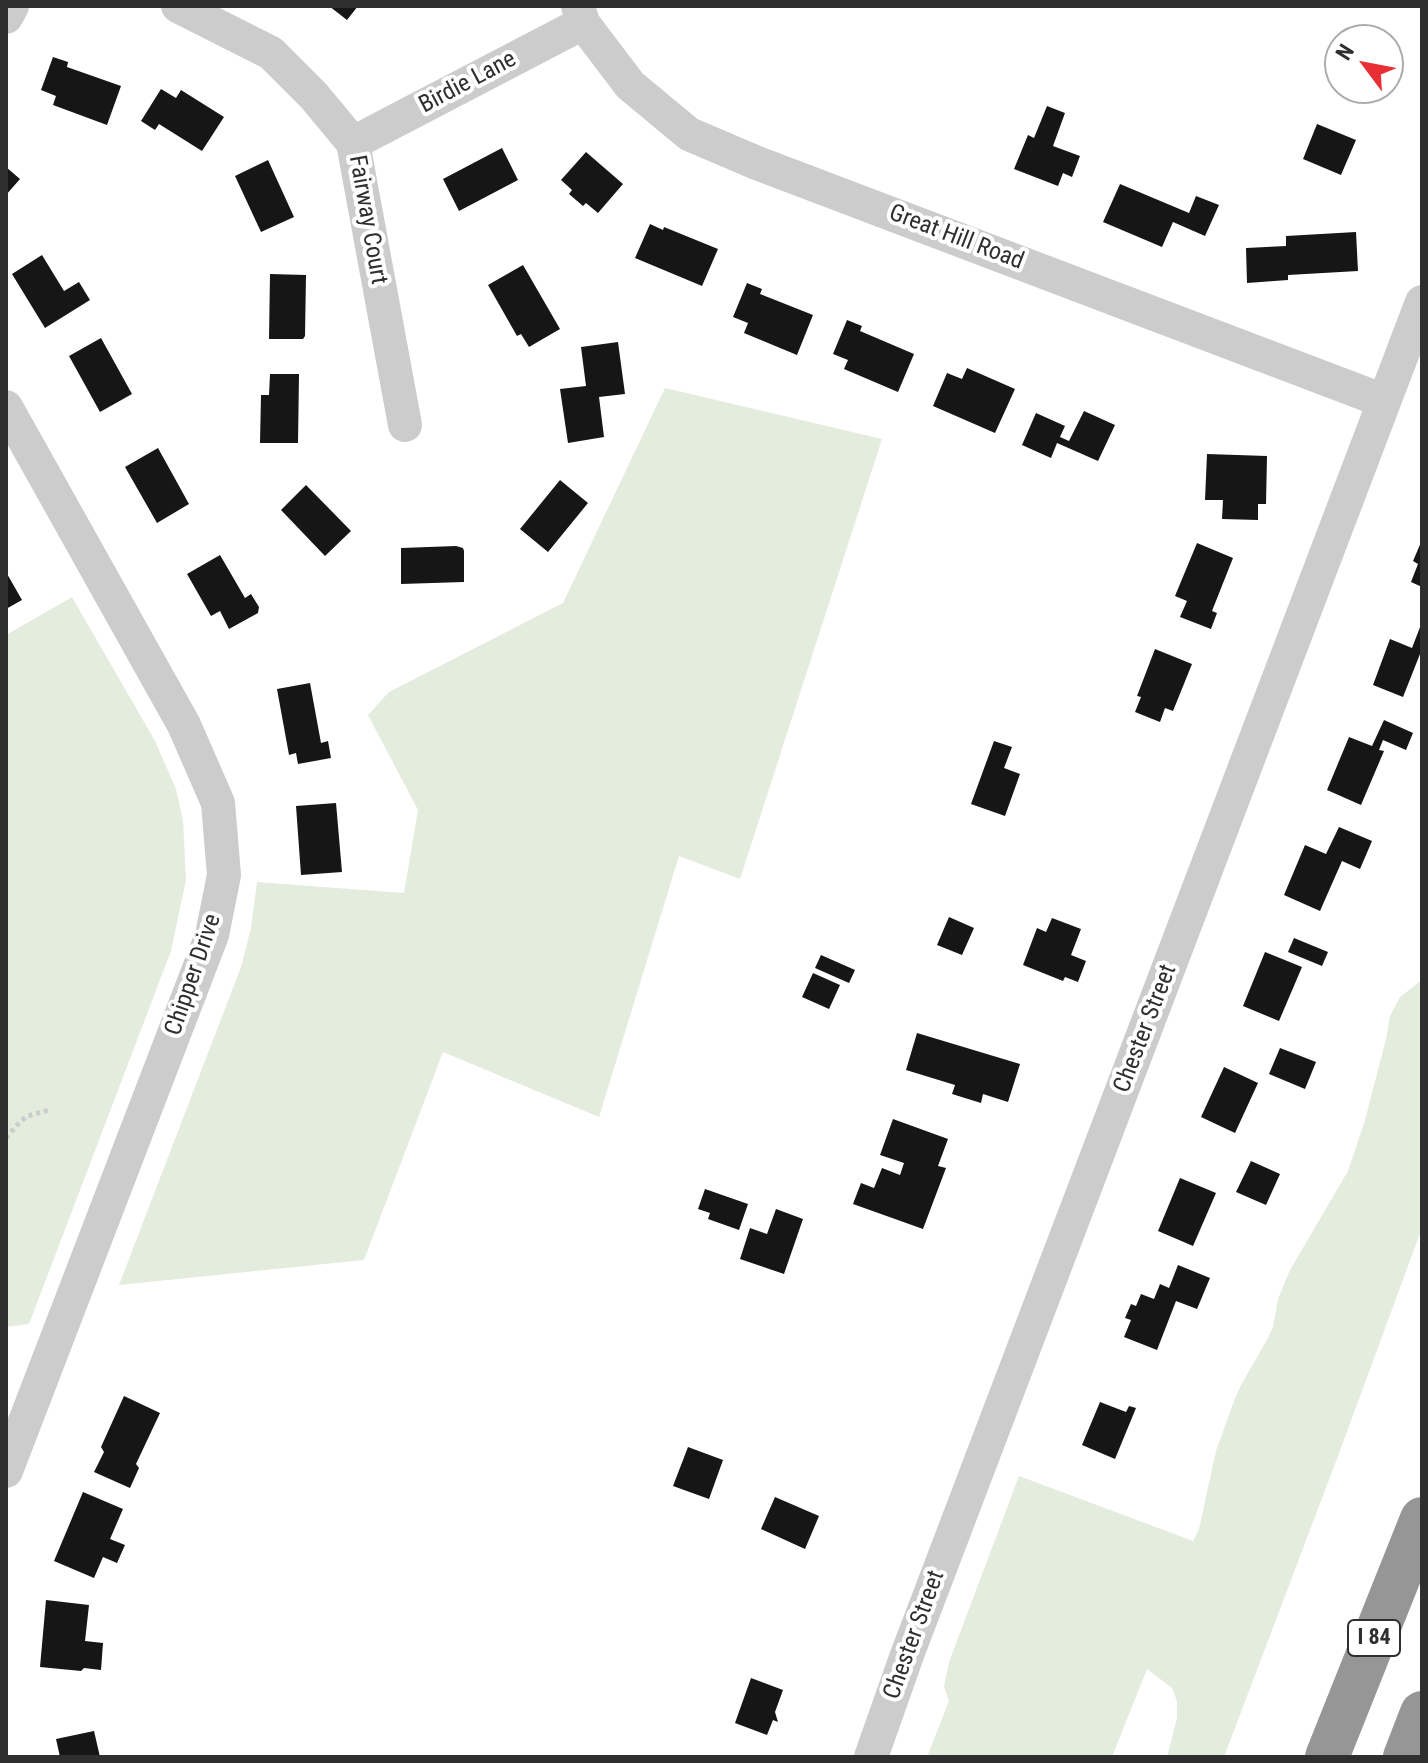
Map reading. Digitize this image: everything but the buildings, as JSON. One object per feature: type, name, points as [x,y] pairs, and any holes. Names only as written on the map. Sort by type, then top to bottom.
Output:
[{"type":"highway","name":"I 84","points":[[1327,1757],[1422,1519]]},
{"type":"highway","points":[[1405,1757],[1422,1713]]},
{"type":"street","points":[[6,17],[12,6]]},
{"type":"street","name":"Fairway Court","points":[[178,6],[271,53],[314,96],[353,143],[405,425]]},
{"type":"street","name":"Birdie Lane","points":[[353,143],[581,15]]},
{"type":"street","name":"Great Hill Road","points":[[581,15],[630,85],[689,134],[772,169],[1384,401]]},
{"type":"street","name":"Chester Street","points":[[871,1757],[907,1655],[1422,302]]},
{"type":"street","name":"Chipper Drive","points":[[6,407],[184,725],[218,803],[224,875],[212,935],[6,1471]]},
{"type":"path","points":[[6,1138],[27,1116],[49,1110]]},
{"type":"green space","points":[[665,388],[882,439],[740,879],[679,856],[599,1117],[443,1052],[364,1260],[119,1285],[241,967],[251,928],[257,882],[404,893],[418,810],[368,715],[389,692],[563,603]]},
{"type":"green space","points":[[72,597],[155,741],[176,789],[183,820],[186,880],[171,951],[29,1324],[6,1327],[6,635]]},
{"type":"green space","points":[[1422,980],[1422,1228],[1224,1757],[1167,1757],[1177,1718],[1177,1701],[1172,1688],[1147,1669],[1112,1757],[927,1757],[949,1701],[944,1687],[949,1662],[1019,1476],[1193,1541],[1199,1529],[1216,1451],[1234,1401],[1273,1327],[1278,1299],[1290,1270],[1348,1171],[1365,1120],[1390,1016],[1400,997]]}]
